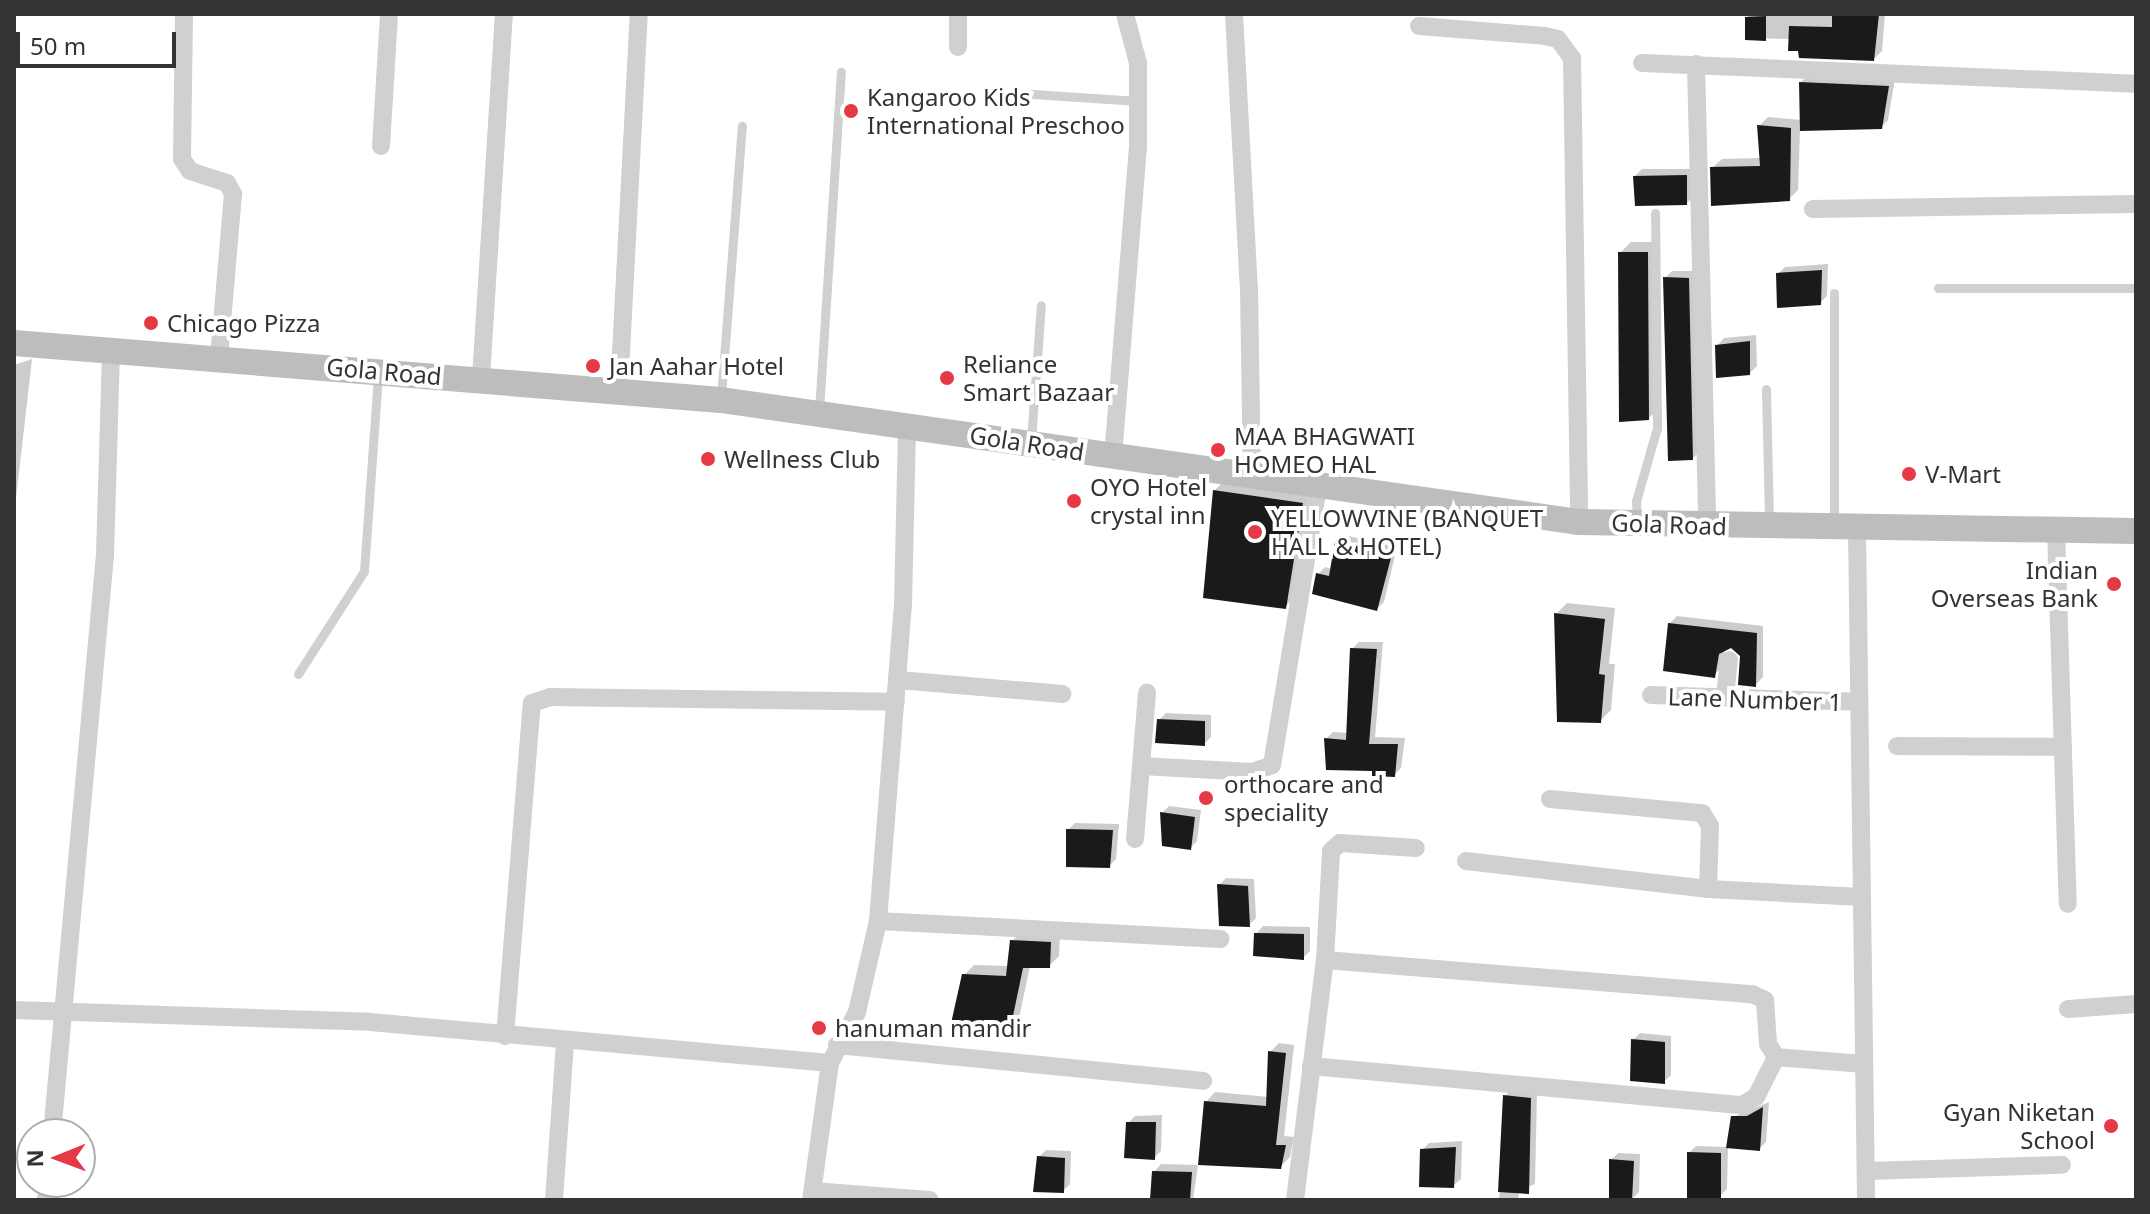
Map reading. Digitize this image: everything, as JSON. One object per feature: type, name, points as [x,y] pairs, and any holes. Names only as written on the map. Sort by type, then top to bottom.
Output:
[{"type":"street","points":[[184,14],[182,159],[190,171],[227,183],[233,194],[219,357]]},
{"type":"street","points":[[381,146],[389,14]]},
{"type":"street","points":[[481,378],[504,14]]},
{"type":"street","points":[[619,391],[639,14]]},
{"type":"street","points":[[958,14],[958,47]]},
{"type":"street","points":[[1113,457],[1139,101],[1136,51],[1125,14]]},
{"type":"street","points":[[1234,14],[1249,288],[1252,477]]},
{"type":"street","points":[[1419,26],[1545,36],[1558,39],[1572,58],[1579,522]]},
{"type":"street","points":[[1642,63],[2136,84]]},
{"type":"street","points":[[1696,64],[1707,525]]},
{"type":"street","points":[[1813,209],[2136,204]]},
{"type":"street","name":"Gola Road","points":[[14,343],[481,378],[819,411],[1030,439],[1113,457],[1318,487],[1579,522],[2136,531]]},
{"type":"street","points":[[53,1118],[105,555],[111,349]]},
{"type":"street","points":[[907,423],[899,680],[878,921],[857,1012],[830,1063],[812,1196],[930,1200]]},
{"type":"street","points":[[1141,766],[1252,772],[1272,765],[1318,487]]},
{"type":"street","points":[[1845,528],[1858,702],[1866,1200]]},
{"type":"street","points":[[2056,530],[2068,904]]},
{"type":"street","points":[[1725,697],[1729,660]]},
{"type":"street","points":[[899,680],[1062,694]]},
{"type":"street","points":[[1135,839],[1147,692]]},
{"type":"street","name":"Lane Number 1","points":[[1651,695],[1858,702]]},
{"type":"street","points":[[505,1036],[527,719],[532,703],[550,697],[896,702]]},
{"type":"street","points":[[1897,746],[2063,747]]},
{"type":"street","points":[[1550,799],[1702,813],[1710,826],[1708,889]]},
{"type":"street","points":[[1295,1200],[1325,960],[1331,851],[1340,843],[1416,848]]},
{"type":"street","points":[[1466,861],[1708,889],[1862,897]]},
{"type":"street","points":[[878,921],[1221,939]]},
{"type":"street","points":[[1325,960],[1752,994],[1765,1000],[1768,1044],[1776,1057]]},
{"type":"street","points":[[2068,1009],[2136,1004]]},
{"type":"street","points":[[14,1010],[370,1022],[565,1042],[830,1063]]},
{"type":"street","points":[[554,1200],[565,1042]]},
{"type":"street","points":[[837,1045],[1203,1081]]},
{"type":"street","points":[[1776,1057],[1864,1064]]},
{"type":"street","points":[[1311,1066],[1732,1105],[1756,1097],[1776,1057]]},
{"type":"street","points":[[1867,1171],[2062,1165]]},
{"type":"lane","points":[[819,411],[841,72]]},
{"type":"lane","points":[[1017,93],[1139,101]]},
{"type":"lane","points":[[721,400],[742,126]]},
{"type":"lane","points":[[1637,523],[1636,501],[1657,428],[1655,213]]},
{"type":"lane","points":[[1938,288],[2136,288]]},
{"type":"lane","points":[[1834,293],[1845,528]]},
{"type":"lane","points":[[1030,439],[1041,305]]},
{"type":"lane","points":[[298,674],[364,571],[379,370]]},
{"type":"lane","points":[[1766,389],[1769,527]]},
{"type":"building","points":[[1832,14],[1879,14],[1874,61],[1799,58],[1798,51],[1788,51],[1789,26],[1832,27]]},
{"type":"building","points":[[1766,16],[1766,41],[1745,40],[1745,17]]},
{"type":"building","points":[[1799,82],[1889,86],[1882,129],[1800,131]]},
{"type":"building","points":[[1757,125],[1791,128],[1790,201],[1711,206],[1710,167],[1760,166]]},
{"type":"building","points":[[1687,175],[1687,205],[1635,206],[1633,176]]},
{"type":"building","points":[[1618,252],[1648,252],[1649,420],[1619,422]]},
{"type":"building","points":[[1822,270],[1821,305],[1777,308],[1776,273]]},
{"type":"building","points":[[1663,277],[1689,278],[1693,460],[1668,461]]},
{"type":"building","points":[[1750,341],[1750,375],[1716,378],[1715,345]]},
{"type":"building","name":"YELLOWVINE (BANQUET HALL & HOTEL)","points":[[1213,490],[1303,503],[1286,609],[1203,598]]},
{"type":"building","points":[[1335,541],[1392,554],[1377,611],[1312,594],[1316,573],[1329,576]]},
{"type":"building","points":[[1554,613],[1605,619],[1599,674],[1605,675],[1601,723],[1557,722]]},
{"type":"building","points":[[1668,623],[1757,633],[1756,687],[1738,685],[1740,656],[1731,648],[1719,654],[1715,678],[1663,671]]},
{"type":"building","points":[[1350,648],[1377,649],[1369,744],[1398,744],[1395,777],[1372,776],[1372,771],[1326,770],[1324,738],[1346,740]]},
{"type":"building","points":[[1157,719],[1205,721],[1205,746],[1155,743]]},
{"type":"building","points":[[1160,812],[1195,817],[1191,850],[1162,846]]},
{"type":"building","points":[[1066,829],[1113,830],[1110,868],[1066,867]]},
{"type":"building","points":[[1217,884],[1248,886],[1250,927],[1219,926]]},
{"type":"building","points":[[1254,933],[1304,934],[1304,960],[1253,956]]},
{"type":"building","points":[[1010,940],[1051,942],[1050,968],[1023,968],[1009,1035],[950,1028],[962,974],[1006,976]]},
{"type":"building","points":[[1631,1039],[1665,1042],[1665,1084],[1630,1081]]},
{"type":"building","points":[[1268,1051],[1286,1053],[1276,1145],[1286,1145],[1281,1169],[1198,1165],[1204,1101],[1266,1106]]},
{"type":"building","points":[[1503,1095],[1531,1098],[1529,1194],[1498,1192]]},
{"type":"building","points":[[1763,1107],[1760,1151],[1726,1148],[1731,1116],[1747,1116]]},
{"type":"building","points":[[1126,1122],[1156,1122],[1155,1160],[1124,1158]]},
{"type":"building","points":[[1456,1147],[1454,1188],[1419,1187],[1420,1149]]},
{"type":"building","points":[[1687,1152],[1721,1153],[1721,1198],[1687,1198]]},
{"type":"building","points":[[1037,1156],[1065,1158],[1064,1193],[1033,1192]]},
{"type":"building","points":[[1609,1159],[1634,1161],[1632,1200],[1609,1200]]},
{"type":"building","points":[[1152,1171],[1192,1172],[1190,1200],[1150,1200]]},
{"type":"place","name":"Kangaroo Kids International Preschoo","points":[[851,111]]},
{"type":"place","name":"Chicago Pizza","points":[[151,323]]},
{"type":"place","name":"Jan Aahar Hotel","points":[[593,366]]},
{"type":"place","name":"Reliance Smart Bazaar","points":[[947,378]]},
{"type":"place","name":"MAA BHAGWATI HOMEO HAL","points":[[1218,450]]},
{"type":"place","name":"Wellness Club","points":[[708,459]]},
{"type":"place","name":"V-Mart","points":[[1909,474]]},
{"type":"place","name":"OYO Hotel crystal inn","points":[[1074,501]]},
{"type":"place","name":"YELLOWVINE (BANQUET HALL & HOTEL)","points":[[1255,532]]},
{"type":"place","name":"Indian Overseas Bank","points":[[2114,584]]},
{"type":"place","name":"orthocare and speciality","points":[[1206,798]]},
{"type":"place","name":"hanuman mandir","points":[[819,1028]]},
{"type":"place","name":"Gyan Niketan School","points":[[2111,1126]]}]
